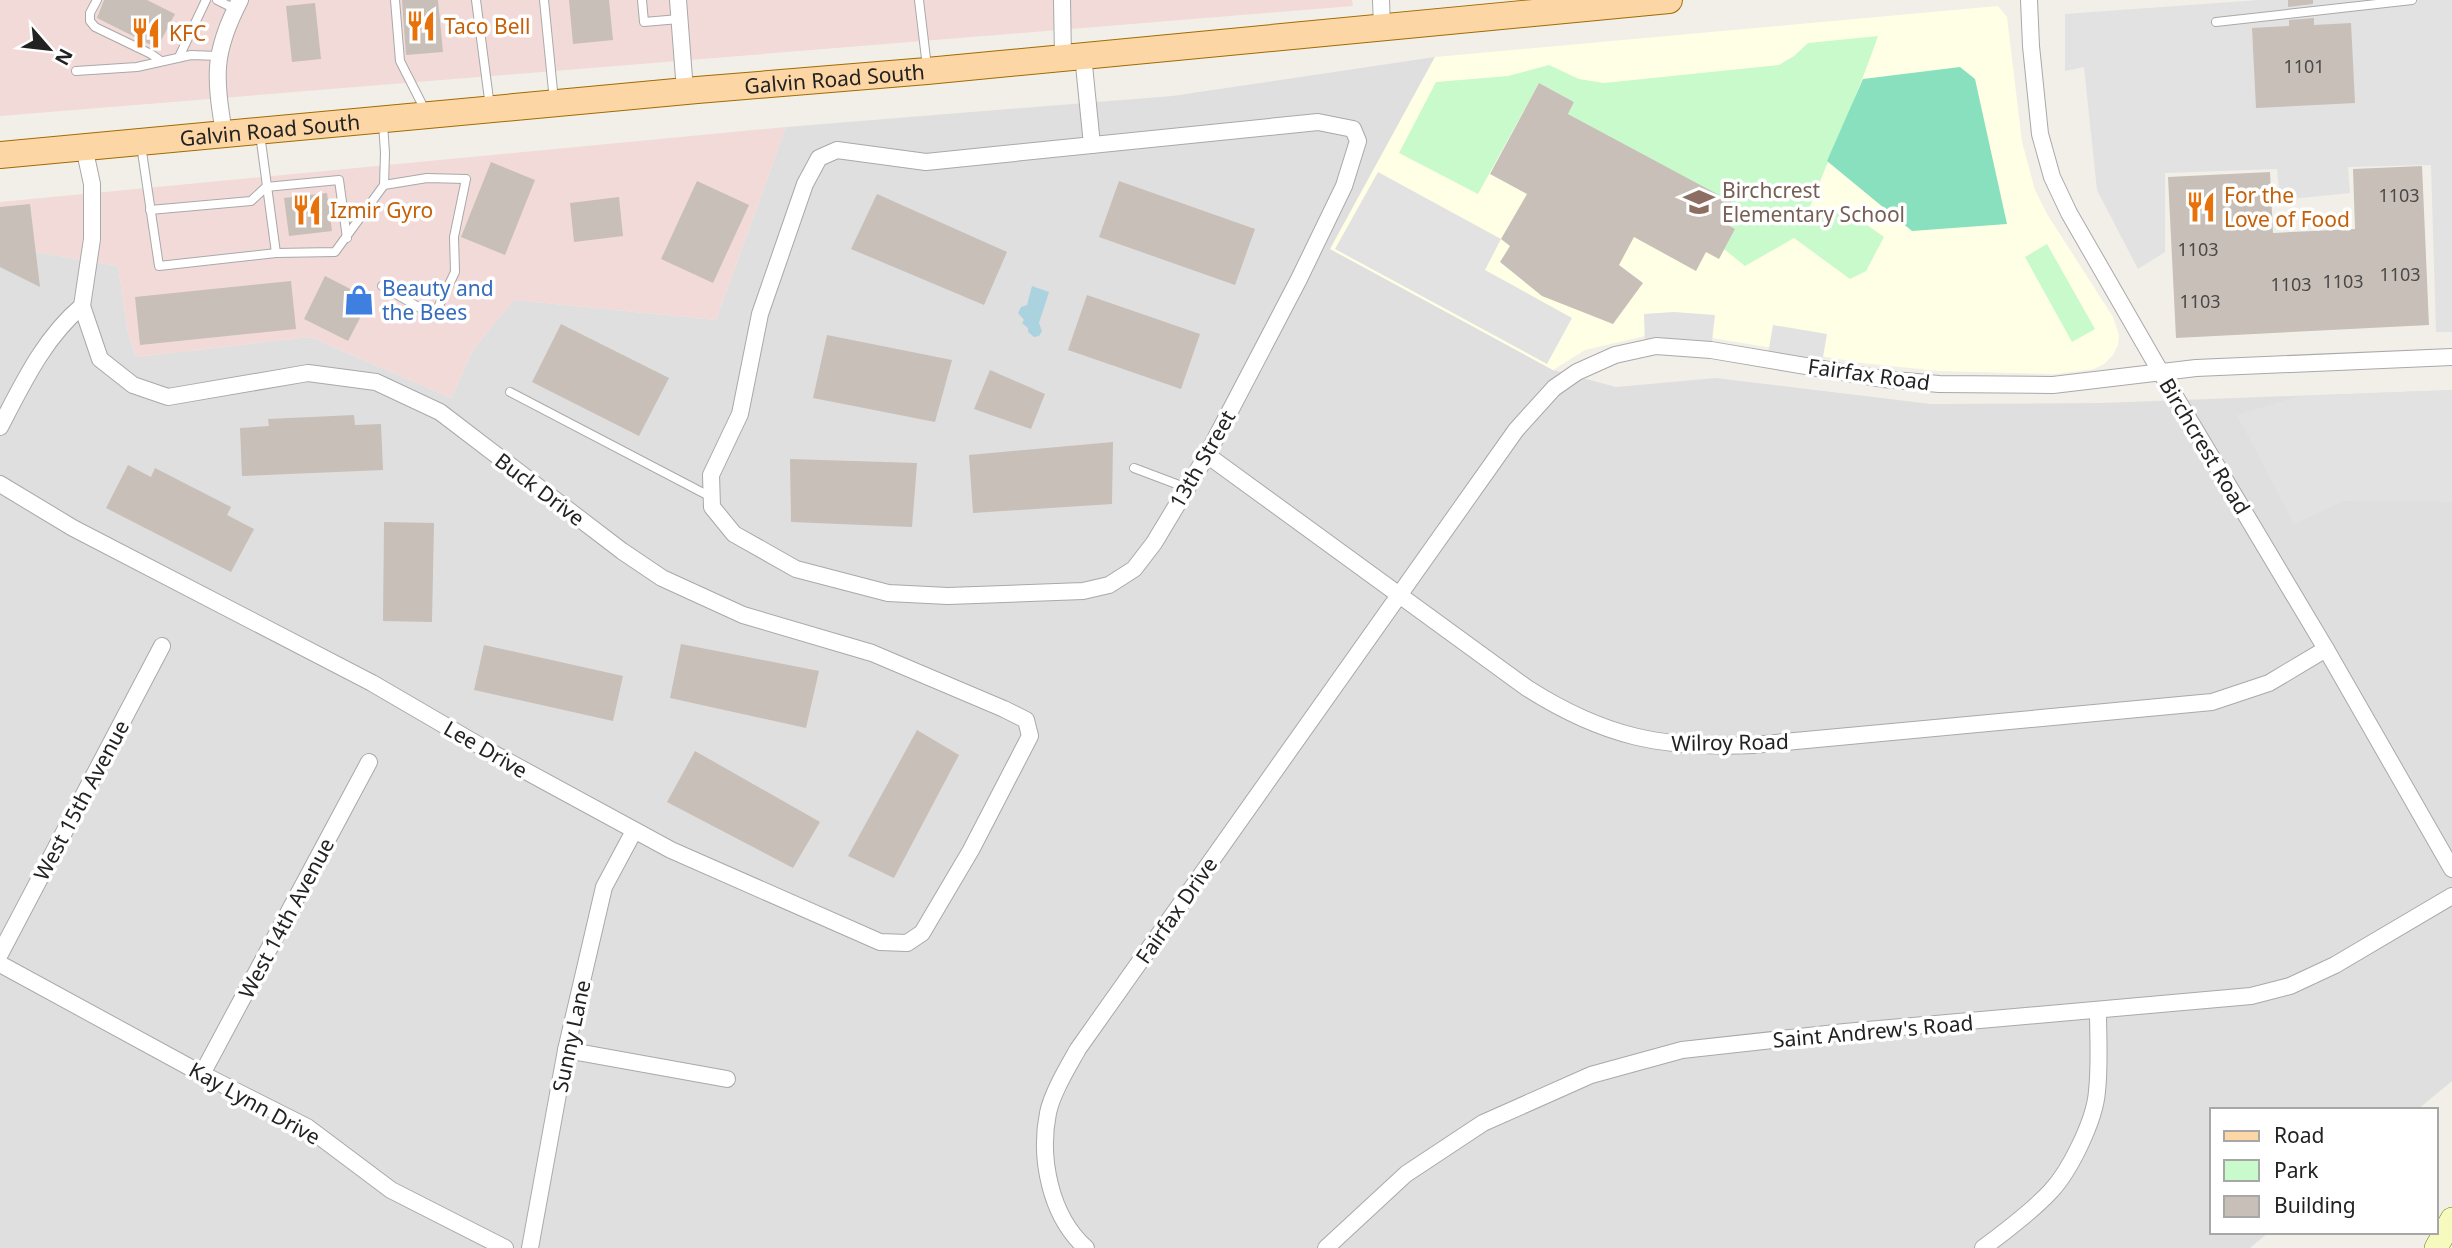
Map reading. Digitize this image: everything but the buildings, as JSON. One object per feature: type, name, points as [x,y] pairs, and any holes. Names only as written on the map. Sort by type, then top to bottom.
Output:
[{"type":"main road","name":"Galvin Road South","points":[[0,155],[1073,56],[1381,13],[1669,0]]},
{"type":"main road","points":[[2436,1248],[2452,1219]]},
{"type":"street","points":[[678,0],[685,91]]},
{"type":"street","points":[[711,497],[711,475],[740,414],[760,314],[805,184],[819,158],[837,150],[926,162],[1093,145],[1062,0]]},
{"type":"street","name":"Birchcrest Road","points":[[2029,0],[2040,134],[2052,177],[2069,213],[2326,649],[2452,869]]},
{"type":"street","points":[[224,134],[217,87],[219,56],[221,41],[238,5]]},
{"type":"street","name":"13th Street","points":[[711,497],[712,507],[734,534],[796,569],[888,593],[948,596],[1083,591],[1109,586],[1133,569],[1154,543],[1207,455],[1299,279],[1344,186],[1358,141],[1353,129],[1318,122],[1093,145]]},
{"type":"street","points":[[0,427],[29,370],[64,321],[82,306],[92,239],[92,184],[84,146]]},
{"type":"street","name":"Buck Drive","points":[[82,306],[100,359],[133,385],[168,397],[308,373],[376,382],[440,412],[622,551],[663,578],[743,615],[872,653],[1026,720],[1030,736],[957,873]]},
{"type":"street","name":"Fairfax Road","points":[[1400,594],[1516,430],[1534,409],[1554,388],[1577,372],[1615,355],[1656,346],[1680,346],[1883,379],[1939,384],[2053,385],[2160,371],[2452,357]]},
{"type":"street","name":"Wilroy Road","points":[[1207,455],[1527,688],[1575,717],[1643,739],[1699,746],[1752,745],[2212,702],[2269,683],[2326,649]]},
{"type":"street","name":"Lee Drive","points":[[0,485],[85,534],[372,683],[634,831],[671,850],[880,942],[907,943],[922,933],[957,873]]},
{"type":"street","name":"Fairfax Drive","points":[[1086,1248],[1057,1208],[1045,1162],[1048,1111],[1067,1069],[1085,1039],[1400,594]]},
{"type":"street","name":"West 15th Avenue","points":[[0,954],[162,646]]},
{"type":"street","name":"West 14th Avenue","points":[[202,1074],[369,762]]},
{"type":"street","name":"Sunny Lane","points":[[530,1248],[566,1050],[604,887],[634,831]]},
{"type":"street","name":"Saint Andrew's Road","points":[[1326,1248],[1406,1174],[1483,1123],[1591,1076],[1682,1050],[1845,1032],[2251,996],[2290,986],[2335,965],[2452,896]]},
{"type":"street","name":"Kay Lynn Drive","points":[[0,964],[202,1074],[307,1127],[391,1190],[505,1248]]},
{"type":"street","points":[[1983,1248],[2014,1225],[2051,1191],[2072,1158],[2088,1125],[2097,1093],[2098,1010]]},
{"type":"street","points":[[566,1050],[727,1079]]},
{"type":"lane","points":[[97,0],[90,13],[90,21],[95,27],[161,61]]},
{"type":"lane","points":[[180,57],[206,0]]},
{"type":"lane","points":[[217,0],[238,5]]},
{"type":"lane","points":[[395,0],[400,61],[429,116]]},
{"type":"lane","points":[[476,0],[490,110]]},
{"type":"lane","points":[[544,0],[554,104]]},
{"type":"lane","points":[[642,0],[644,22],[679,19]]},
{"type":"lane","points":[[919,0],[927,71]]},
{"type":"lane","points":[[2216,22],[2412,0]]},
{"type":"lane","points":[[76,71],[137,66],[191,55],[219,56]]},
{"type":"lane","points":[[141,142],[159,266],[276,253],[335,252],[384,185],[383,121]]},
{"type":"lane","points":[[260,131],[276,253]]},
{"type":"lane","points":[[382,286],[434,316],[455,272],[454,237],[466,179],[427,178],[384,185]]},
{"type":"lane","points":[[150,210],[251,201],[266,187],[339,180],[347,238]]},
{"type":"lane","points":[[510,392],[711,497]]},
{"type":"lane","points":[[1134,468],[1187,488]]},
{"type":"shaded area","points":[[0,0],[1352,0],[1353,6],[0,116]]},
{"type":"shaded area","points":[[2259,0],[2452,0],[2452,332],[2436,332],[2431,165],[2348,167],[2350,193],[2280,200],[2277,169],[2165,173],[2165,252],[2138,269],[2097,190],[2084,67],[2065,71],[2065,14]]},
{"type":"shaded area","name":"Birchcrest Elementary School","points":[[1998,6],[2007,17],[2022,142],[2035,190],[2047,214],[2113,317],[2119,335],[2113,355],[2094,369],[2055,374],[1939,371],[1862,363],[1712,338],[1645,336],[1585,350],[1553,370],[1330,249],[1435,57]]},
{"type":"shaded area","points":[[1435,57],[1331,249],[1553,370],[1616,387],[1716,378],[1931,404],[2101,403],[2452,390],[2452,1081],[2419,1108],[2210,1108],[2210,1234],[2267,1234],[2250,1248],[0,1248],[0,246],[118,266],[128,333],[136,357],[310,337],[451,398],[474,348],[514,300],[716,320],[786,127],[1172,96]]},
{"type":"shaded area","points":[[786,127],[716,320],[514,300],[474,348],[451,398],[310,337],[136,357],[128,333],[118,266],[0,246],[0,202]]},
{"type":"shaded area","points":[[1378,172],[1501,239],[1485,270],[1572,318],[1547,364],[1335,249]]},
{"type":"shaded area","points":[[1674,312],[1715,315],[1711,350],[1645,348],[1644,314]]},
{"type":"shaded area","points":[[1773,325],[1827,334],[1821,369],[1767,360]]},
{"type":"shaded area","points":[[2452,390],[2452,502],[2344,501],[2294,524],[2237,415],[2299,396]]},
{"type":"green space","points":[[1878,36],[1806,217],[1843,208],[1884,237],[1866,271],[1850,279],[1794,238],[1745,266],[1724,249],[1735,229],[1721,221],[1731,202],[1568,114],[1574,102],[1539,83],[1478,194],[1399,153],[1436,82],[1508,76],[1549,65],[1579,79],[1604,83],[1779,65],[1808,43]]},
{"type":"green space","points":[[1960,67],[1975,79],[2007,224],[1912,231],[1827,161],[1863,79]]},
{"type":"green space","points":[[2047,244],[2095,329],[2072,342],[2025,257]]},
{"type":"water","points":[[1032,286],[1049,292],[1039,323],[1042,331],[1039,336],[1034,337],[1022,323],[1024,320],[1018,313],[1021,307],[1027,305]]},
{"type":"place","name":"Taco Bell","points":[[421,26]]},
{"type":"place","name":"KFC","points":[[146,33]]},
{"type":"place","name":"Birchcrest Elementary School","points":[[1699,202]]},
{"type":"place","name":"For the Love of Food","points":[[2201,207]]},
{"type":"place","name":"Izmir Gyro","points":[[307,210]]},
{"type":"place","name":"Beauty and the Bees","points":[[359,300]]}]
